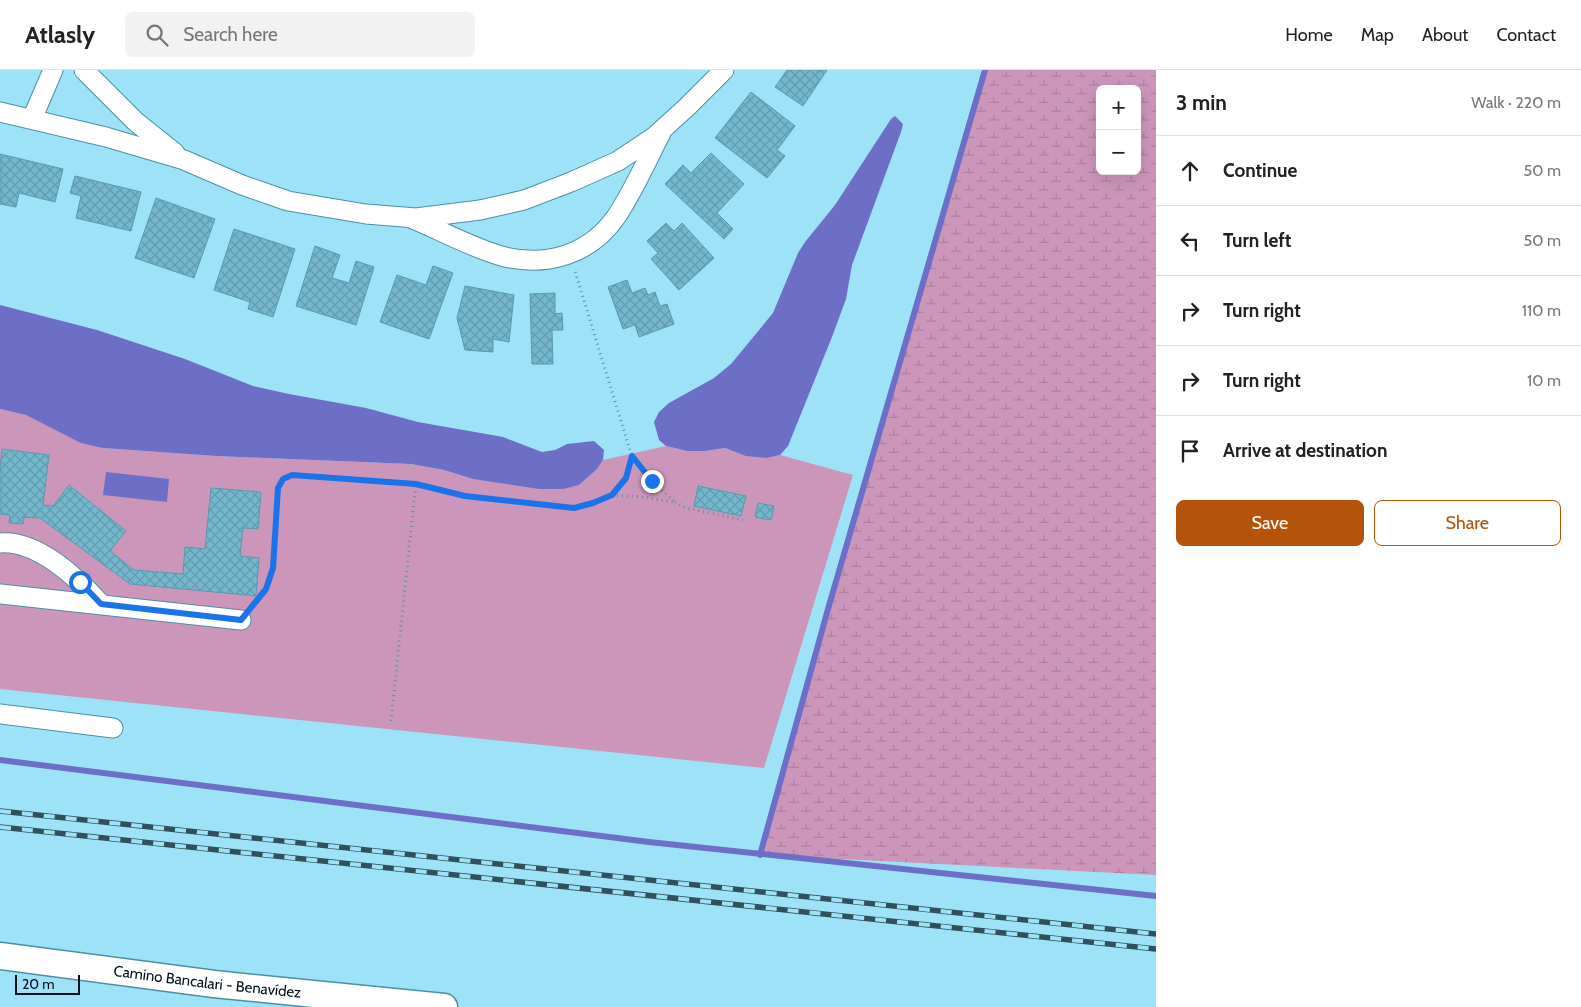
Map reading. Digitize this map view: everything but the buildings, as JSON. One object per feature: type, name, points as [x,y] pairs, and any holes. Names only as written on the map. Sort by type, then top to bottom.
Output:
[{"type":"main road","name":"Camino Bancalari - Benavídez","points":[[0,956],[214,984],[444,1007]]},
{"type":"street","points":[[32,119],[53,70]]},
{"type":"street","points":[[84,70],[136,122],[184,160]]},
{"type":"street","points":[[0,112],[106,137],[184,160],[242,185],[288,201],[366,214],[410,217],[480,210],[524,200],[618,161],[654,137],[724,70]]},
{"type":"street","points":[[410,217],[505,257],[545,259],[570,255],[597,238],[616,217],[664,128]]},
{"type":"street","points":[[0,543],[11,542],[30,548],[54,562],[80,582],[101,604]]},
{"type":"street","points":[[0,594],[241,620]]},
{"type":"street","points":[[0,714],[113,728]]},
{"type":"path","points":[[570,255],[632,456],[652,481],[675,502],[686,508],[743,520]]},
{"type":"path","points":[[612,495],[626,478],[632,456]]},
{"type":"path","points":[[241,620],[266,589],[273,568],[278,488],[283,479],[292,475],[416,484],[465,496],[574,508],[612,495],[641,496],[675,502]]},
{"type":"path","points":[[391,721],[416,484]]},
{"type":"green space","points":[[986,70],[1156,70],[1156,875],[760,855]]},
{"type":"green space","points":[[0,409],[26,415],[103,448],[216,456],[411,464],[444,470],[473,479],[579,485],[597,469],[603,460],[666,446],[687,451],[725,448],[746,455],[767,458],[780,455],[853,475],[764,768],[0,689]]},
{"type":"shaded area","points":[[895,116],[903,124],[901,132],[852,265],[846,299],[788,446],[780,455],[767,458],[746,456],[725,448],[687,451],[666,446],[659,440],[654,422],[659,412],[669,403],[714,378],[731,364],[773,313],[798,253],[835,205],[891,119]]},
{"type":"shaded area","points":[[0,305],[97,330],[185,359],[253,386],[366,408],[418,422],[503,437],[542,452],[555,450],[567,444],[594,441],[604,450],[603,460],[597,469],[579,485],[563,489],[539,489],[473,479],[444,470],[411,464],[216,456],[103,448],[81,443],[26,415],[0,409]]},
{"type":"shaded area","points":[[106,472],[169,479],[167,502],[103,495]]},
{"type":"waterway","points":[[760,855],[828,609],[985,70]]},
{"type":"waterway","points":[[0,760],[649,842],[1156,896]]},
{"type":"railway","points":[[0,811],[1156,934]]},
{"type":"railway","points":[[0,827],[1156,949]]},
{"type":"route","points":[[80,582],[101,604],[241,620],[266,589],[273,568],[278,488],[283,479],[292,475],[416,484],[465,496],[574,508],[612,495],[626,478],[632,456],[652,481]]}]
